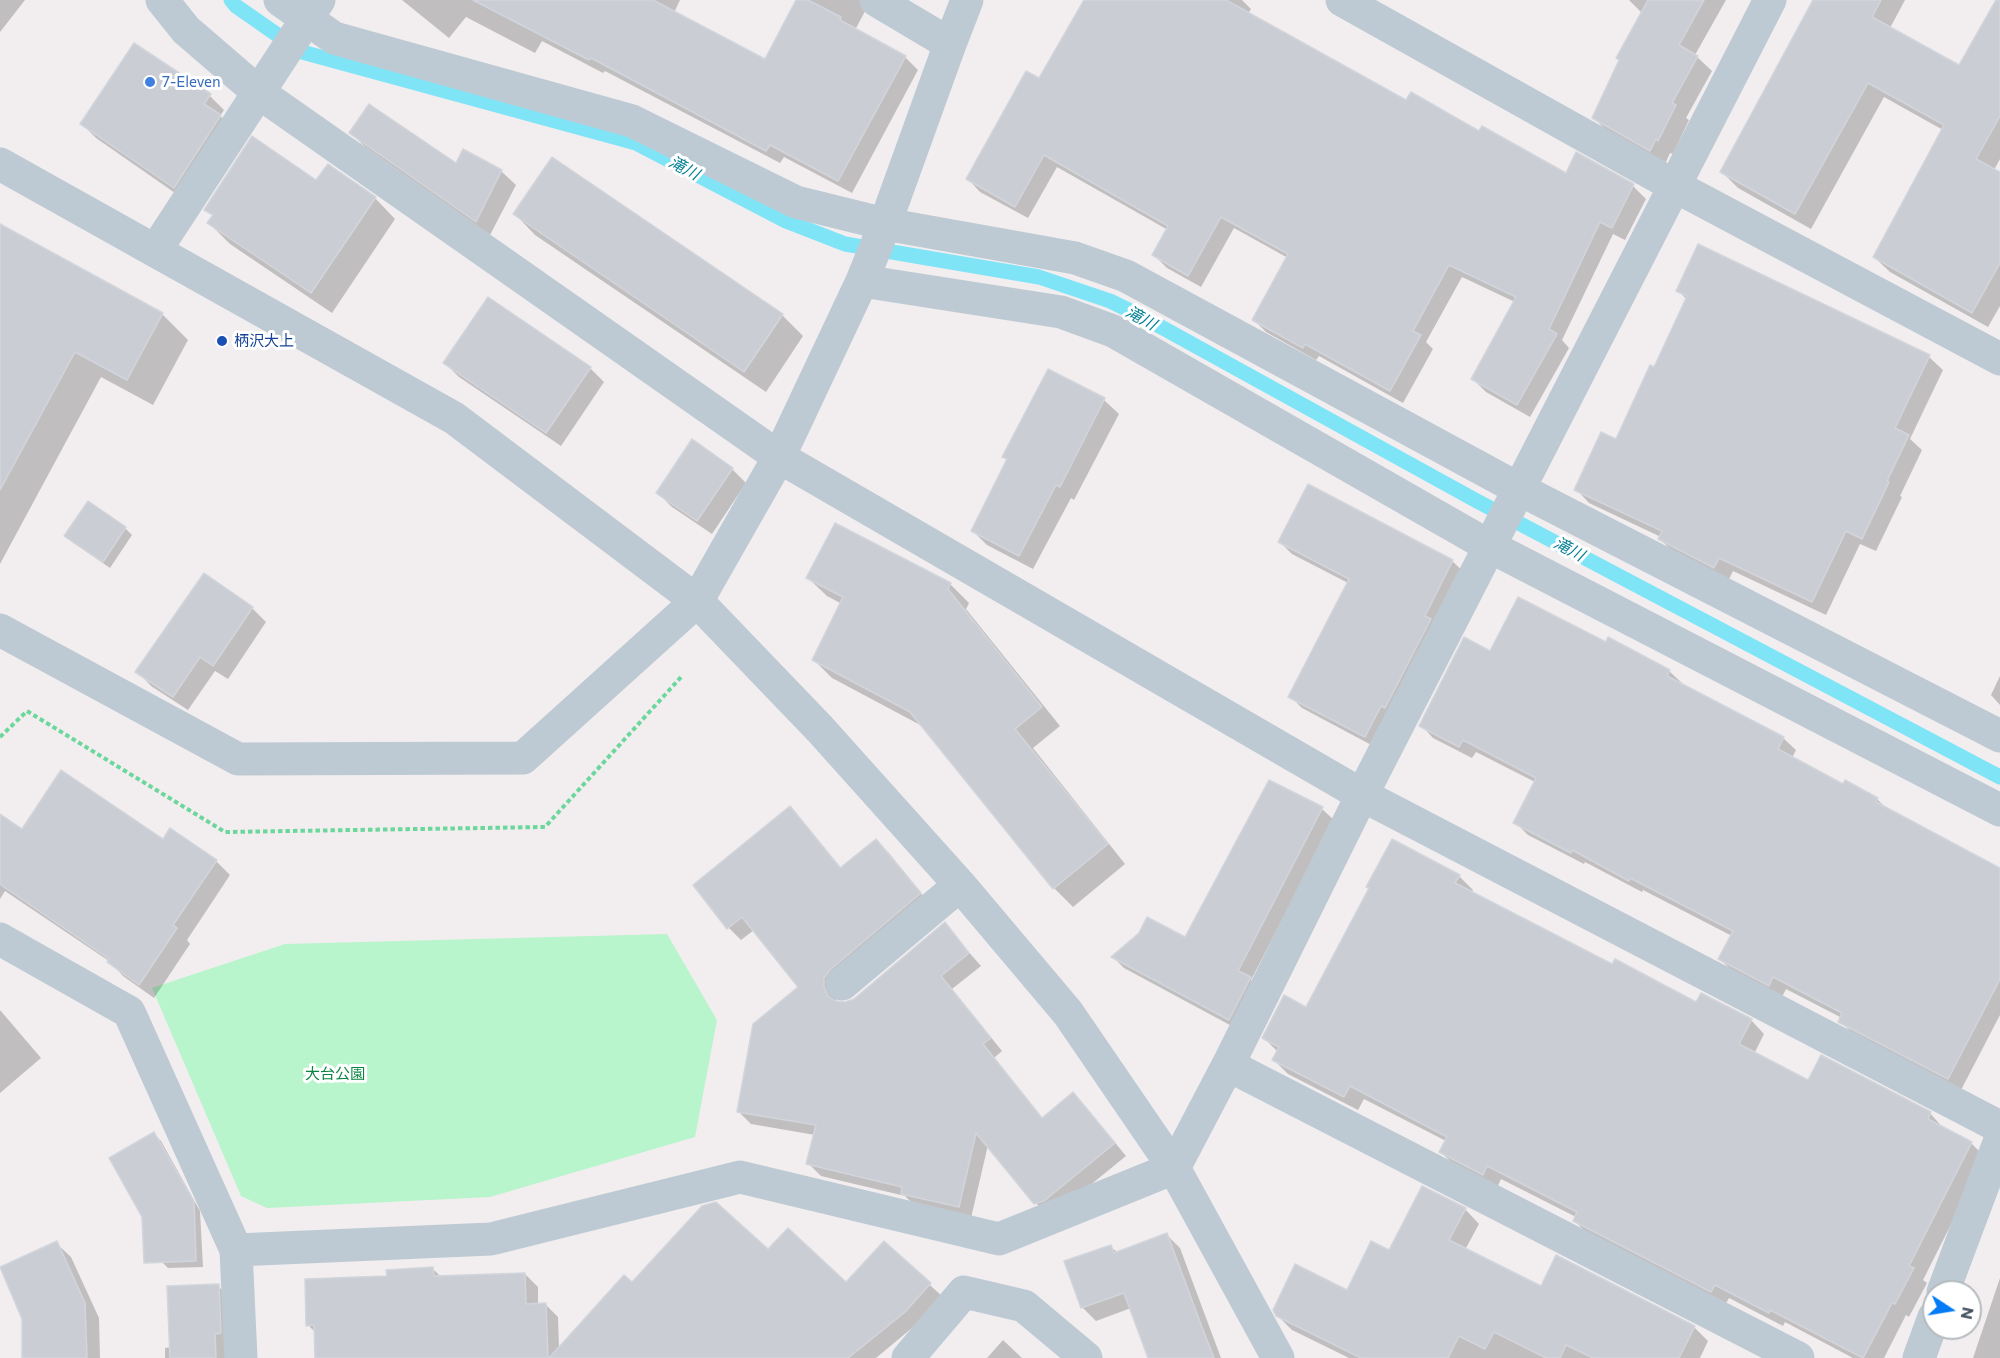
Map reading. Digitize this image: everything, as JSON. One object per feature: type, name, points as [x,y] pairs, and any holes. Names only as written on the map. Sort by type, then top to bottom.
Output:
[{"type":"street","points":[[162,0],[186,30],[258,92],[779,457],[1362,795],[2000,1126]]},
{"type":"street","points":[[280,0],[313,9],[334,38],[632,120],[796,202],[885,224],[1075,258],[1126,276],[1519,489],[2000,736]]},
{"type":"street","points":[[876,0],[950,44]]},
{"type":"street","points":[[0,630],[238,759],[523,758],[697,601],[779,457],[862,281],[967,0]]},
{"type":"street","points":[[1342,0],[1673,185],[2000,359]]},
{"type":"street","points":[[236,1250],[491,1239],[740,1177],[999,1239],[1174,1168],[1673,185],[1770,0]]},
{"type":"street","points":[[155,251],[313,9]]},
{"type":"street","points":[[0,164],[453,418],[697,601],[820,729],[960,885],[1068,1013],[1174,1168],[1278,1358]]},
{"type":"street","points":[[862,281],[1060,312],[1113,331],[1489,546],[2000,810]]},
{"type":"street","points":[[842,984],[960,885]]},
{"type":"street","points":[[0,939],[129,1012],[236,1250],[241,1358]]},
{"type":"street","points":[[1228,1065],[1798,1358]]},
{"type":"street","points":[[1948,1280],[2000,1140]]},
{"type":"street","points":[[908,1358],[964,1292],[1024,1306],[1086,1358]]},
{"type":"street","points":[[1919,1358],[1926,1340]]},
{"type":"green space","name":"大台公園","points":[[667,934],[717,1020],[695,1137],[490,1197],[267,1208],[241,1196],[152,988],[285,944]]},
{"type":"building","points":[[473,0],[653,0],[765,59],[796,0],[808,0],[906,56],[838,181],[770,145],[766,151],[591,58],[589,60]]},
{"type":"building","points":[[1084,0],[1226,0],[1406,100],[1411,92],[1479,131],[1482,126],[1566,173],[1576,152],[1634,184],[1612,228],[1600,222],[1549,329],[1557,334],[1517,405],[1471,379],[1516,297],[1449,265],[1413,331],[1421,335],[1390,391],[1305,344],[1303,348],[1252,320],[1288,254],[1221,217],[1188,276],[1152,255],[1168,226],[1044,155],[1015,207],[966,179],[1026,71],[1039,78]]},
{"type":"building","points":[[1648,0],[1704,0],[1679,45],[1698,56],[1672,103],[1676,105],[1658,141],[1656,139],[1650,151],[1592,118],[1619,60],[1616,58]]},
{"type":"building","points":[[1813,0],[1881,0],[1872,17],[1959,65],[1996,0],[2000,0],[2000,116],[1976,159],[2000,172],[2000,263],[1972,313],[1873,257],[1944,125],[1868,83],[1795,214],[1720,172]]},
{"type":"building","points":[[134,43],[211,94],[204,104],[221,115],[174,188],[80,124]]},
{"type":"building","points":[[369,104],[456,163],[463,149],[502,170],[476,222],[349,133]]},
{"type":"building","points":[[252,136],[316,180],[328,164],[376,197],[311,293],[207,223],[213,215],[204,210]]},
{"type":"building","points":[[552,157],[783,314],[744,372],[513,214]]},
{"type":"building","points":[[0,224],[163,313],[127,380],[75,352],[0,490]]},
{"type":"building","points":[[1698,244],[1930,355],[1895,428],[1909,435],[1862,539],[1846,531],[1812,602],[1719,558],[1714,568],[1658,539],[1662,531],[1574,490],[1601,432],[1616,439],[1650,365],[1654,367],[1687,296],[1676,291]]},
{"type":"building","points":[[488,297],[591,367],[546,433],[443,363]]},
{"type":"building","points":[[1048,369],[1105,398],[1060,487],[1056,485],[1019,556],[971,531],[1007,459],[1002,457]]},
{"type":"building","points":[[692,439],[733,468],[697,521],[656,493]]},
{"type":"building","points":[[1308,484],[1453,560],[1425,616],[1431,619],[1385,708],[1381,706],[1365,737],[1288,697],[1349,579],[1278,542]]},
{"type":"building","points":[[88,501],[126,527],[103,562],[64,536]]},
{"type":"building","points":[[835,523],[951,583],[948,589],[1042,707],[1015,729],[1108,844],[1053,889],[910,712],[812,660],[843,597],[806,578]]},
{"type":"building","points":[[204,573],[253,607],[213,666],[200,657],[173,697],[135,672]]},
{"type":"building","points":[[1518,597],[1606,642],[1608,637],[1670,670],[1667,676],[1784,737],[1778,749],[1843,784],[1845,780],[1878,798],[1876,802],[2000,868],[2000,979],[1948,1079],[1838,1022],[1842,1013],[1773,977],[1769,986],[1718,959],[1733,931],[1630,878],[1629,881],[1572,850],[1571,853],[1513,823],[1536,778],[1463,740],[1459,747],[1419,726],[1464,637],[1490,651]]},
{"type":"building","points":[[61,770],[163,839],[170,828],[217,860],[173,925],[177,928],[139,985],[107,962],[109,959],[0,884],[0,814],[22,829]]},
{"type":"building","points":[[1269,780],[1323,807],[1238,971],[1251,977],[1229,1020],[1111,957],[1139,933],[1147,917],[1185,937]]},
{"type":"building","points":[[790,806],[840,868],[876,839],[921,893],[830,970],[824,978],[824,987],[828,996],[835,1001],[845,1002],[854,999],[945,922],[969,953],[941,976],[991,1038],[983,1044],[1042,1118],[1073,1092],[1115,1143],[1044,1201],[1034,1204],[976,1133],[959,1207],[901,1194],[902,1187],[806,1164],[816,1125],[737,1112],[753,1024],[798,987],[742,917],[727,929],[693,885]]},
{"type":"building","points":[[1392,839],[1460,875],[1455,883],[1612,964],[1615,959],[1696,1002],[1701,993],[1752,1019],[1739,1044],[1808,1080],[1821,1055],[1931,1112],[1928,1119],[1972,1142],[1909,1266],[1914,1268],[1895,1304],[1892,1303],[1863,1358],[1770,1310],[1769,1313],[1715,1285],[1711,1292],[1573,1221],[1577,1212],[1487,1166],[1483,1175],[1439,1152],[1447,1137],[1350,1086],[1344,1097],[1272,1060],[1279,1047],[1262,1038],[1284,995],[1306,1007],[1369,888],[1366,887]]},
{"type":"building","points":[[154,1132],[194,1202],[196,1261],[144,1263],[142,1217],[109,1158]]},
{"type":"building","points":[[1422,1186],[1466,1208],[1449,1240],[1541,1286],[1556,1255],[1695,1326],[1679,1358],[1593,1358],[1566,1345],[1560,1358],[1546,1358],[1494,1332],[1485,1349],[1459,1336],[1448,1358],[1361,1358],[1276,1316],[1273,1310],[1295,1264],[1347,1290],[1371,1241],[1389,1250]]},
{"type":"building","points":[[716,1202],[768,1249],[788,1228],[846,1282],[884,1241],[931,1283],[905,1312],[848,1358],[549,1358],[624,1275],[632,1282],[702,1206]]},
{"type":"building","points":[[1167,1233],[1214,1358],[1148,1358],[1124,1293],[1081,1308],[1064,1261],[1111,1245],[1114,1253]]},
{"type":"building","points":[[57,1241],[85,1303],[87,1358],[22,1358],[22,1319],[0,1267]]},
{"type":"building","points":[[433,1267],[434,1276],[525,1273],[526,1304],[546,1303],[548,1358],[315,1358],[314,1325],[306,1326],[305,1279],[387,1276],[386,1270]]},
{"type":"building","points":[[219,1284],[221,1333],[215,1334],[216,1358],[170,1358],[167,1286]]},
{"type":"waterway","name":"滝川","points":[[231,0],[236,6],[302,52],[636,143],[786,221],[845,244],[1039,277],[1110,301],[1475,500],[2000,777]]},
{"type":"place","name":"7-Eleven","points":[[150,82]]},
{"type":"place","name":"柄沢大上","points":[[222,341]]}]
